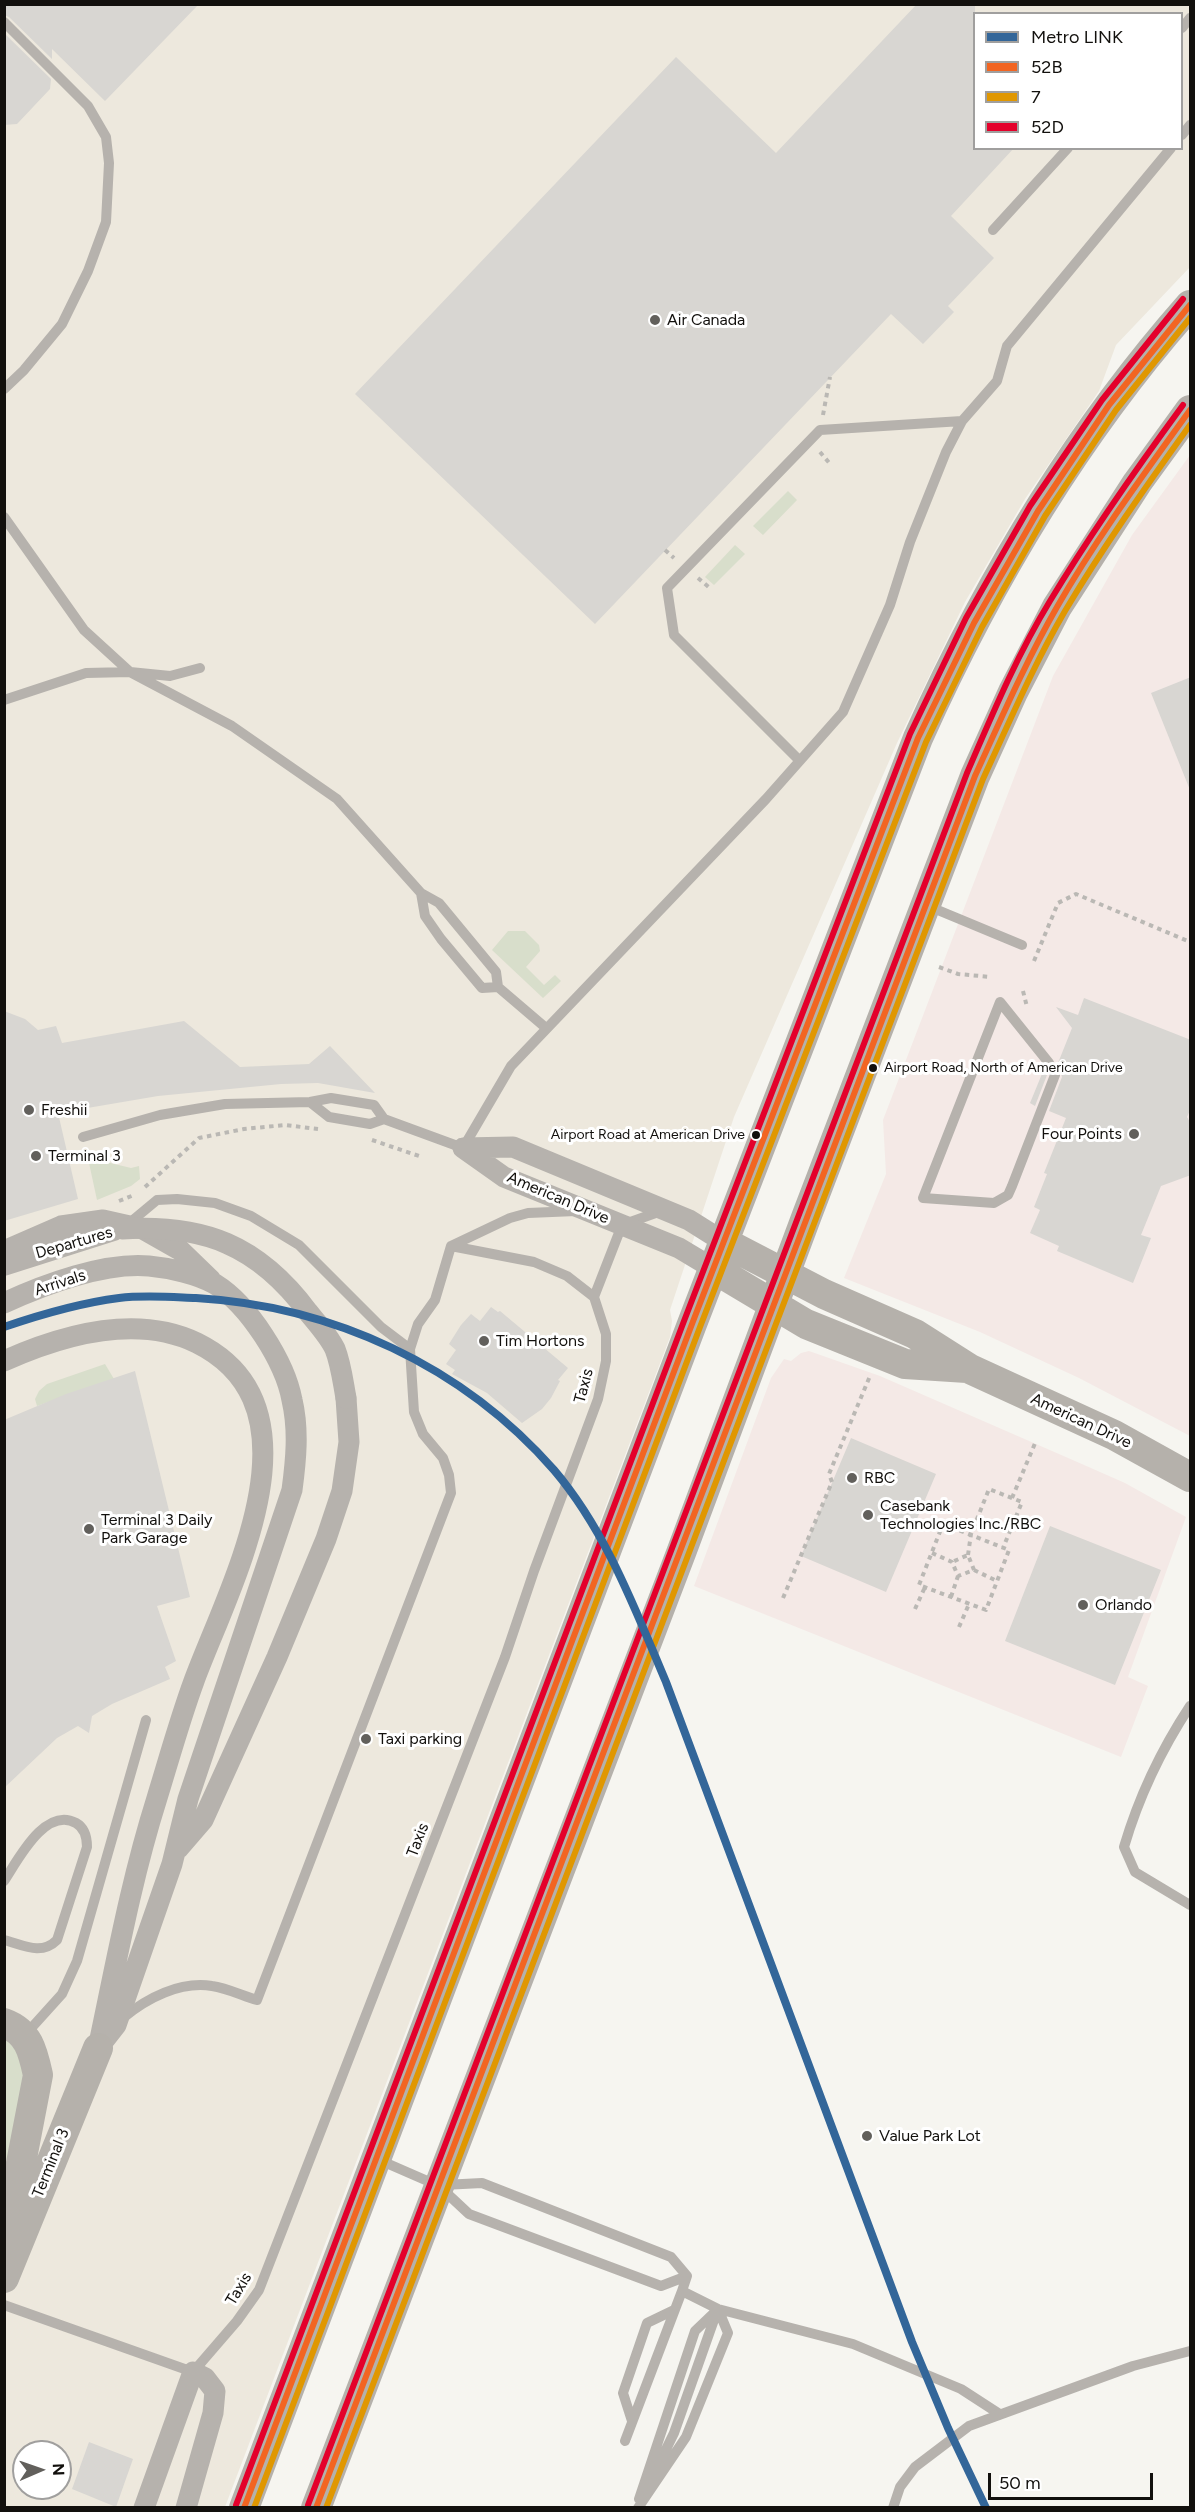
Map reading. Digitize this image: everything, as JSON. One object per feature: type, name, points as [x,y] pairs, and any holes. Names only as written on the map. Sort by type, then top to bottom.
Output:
[{"type":"main road","points":[[244,2508],[894,796],[946,675],[997,579],[1079,447],[1132,375],[1191,305]]},
{"type":"main road","points":[[316,2508],[924,905],[980,765],[1028,662],[1086,559],[1137,483],[1191,410]]},
{"type":"main road","name":"American Drive","points":[[719,1255],[785,1275],[915,1334],[970,1369],[1114,1435],[1191,1477]]},
{"type":"main road","name":"American Drive","points":[[719,1255],[774,1305],[806,1324],[905,1364],[970,1369]]},
{"type":"main road","points":[[4,2251],[38,2075],[34,2054],[15,2029]]},
{"type":"main road","name":"Terminal 3","points":[[4,2278],[98,2048]]},
{"type":"street","name":"American Drive","points":[[463,1148],[513,1148],[689,1220],[719,1255]]},
{"type":"street","name":"American Drive","points":[[463,1148],[504,1177],[679,1248],[719,1255]]},
{"type":"street","points":[[4,1251],[61,1226],[103,1220],[143,1229],[180,1250],[239,1306],[262,1333],[282,1365],[292,1400],[297,1450],[292,1490],[188,1799],[176,1852],[116,2025],[98,2048]]},
{"type":"street","name":"Departures","points":[[4,1265],[99,1234],[122,1229],[173,1228],[213,1237],[263,1263],[292,1290],[334,1348],[346,1398],[349,1442],[342,1491],[326,1539],[277,1657],[203,1820],[176,1852]]},
{"type":"street","name":"Arrivals","points":[[4,1303],[69,1278],[117,1267],[147,1266],[171,1270],[215,1284]]},
{"type":"street","points":[[4,1361],[67,1339],[113,1329],[151,1331],[183,1337],[216,1353],[232,1369],[250,1394],[261,1425],[263,1449],[259,1498],[235,1581],[194,1681],[139,1852],[98,2048]]},
{"type":"street","points":[[144,2508],[194,2372],[205,2378],[215,2391],[213,2413],[186,2508]]},
{"type":"lane","points":[[4,22],[88,106],[105,136],[109,163],[106,222],[88,271],[62,324],[24,370],[4,389]]},
{"type":"lane","points":[[993,230],[1066,150]]},
{"type":"lane","points":[[83,1137],[160,1115],[225,1104],[310,1102],[331,1098],[374,1105],[384,1119],[463,1148],[511,1066],[766,799],[843,712],[890,605],[910,542],[942,462],[962,421],[997,381],[1007,346],[1169,150]]},
{"type":"lane","points":[[800,760],[674,635],[667,588],[820,430],[962,421]]},
{"type":"lane","points":[[4,517],[84,630],[130,672],[231,726],[337,799],[421,893],[439,903],[496,972],[498,987],[546,1028]]},
{"type":"lane","points":[[4,700],[86,673],[130,672],[170,676],[200,669]]},
{"type":"lane","points":[[421,893],[426,916],[441,939],[482,988],[498,987]]},
{"type":"lane","points":[[924,905],[1022,945]]},
{"type":"lane","points":[[1000,1002],[1049,1063],[1055,1075],[1012,1186],[1008,1195],[994,1203],[923,1198],[1000,1002]]},
{"type":"lane","points":[[310,1102],[328,1117],[370,1124],[384,1119]]},
{"type":"lane","points":[[127,1226],[157,1200],[177,1199],[216,1203],[251,1216],[299,1245],[381,1327],[410,1349]]},
{"type":"lane","points":[[451,1246],[534,1262],[567,1276],[594,1297],[622,1225],[664,1210]]},
{"type":"lane","points":[[116,2025],[142,2002],[188,1986],[212,1986],[257,2000],[451,1493],[449,1475],[443,1458],[423,1434],[414,1412],[410,1349],[418,1324],[435,1300],[451,1246],[528,1212],[587,1211]]},
{"type":"lane","name":"Taxis","points":[[194,2372],[237,2321],[259,2290],[505,1657],[534,1571],[598,1399],[606,1361],[606,1334],[594,1297]]},
{"type":"lane","points":[[1191,1706],[1167,1741],[1136,1808],[1124,1847],[1136,1872],[1191,1905]]},
{"type":"lane","points":[[15,2029],[62,1994],[77,1961],[146,1720]]},
{"type":"lane","points":[[4,1881],[36,1836],[50,1822],[58,1819],[73,1821],[85,1832],[87,1847],[57,1940],[47,1948],[41,1949],[4,1940]]},
{"type":"lane","points":[[377,2159],[439,2186],[469,2214],[661,2286],[687,2276]]},
{"type":"lane","points":[[439,2186],[482,2183],[671,2257],[687,2276]]},
{"type":"lane","points":[[625,2441],[687,2276]]},
{"type":"lane","points":[[682,2291],[718,2309],[853,2344],[962,2389],[998,2413]]},
{"type":"lane","points":[[4,2305],[194,2372]]},
{"type":"lane","points":[[637,2508],[674,2433],[706,2336],[718,2309]]},
{"type":"lane","points":[[637,2508],[687,2437],[728,2333],[718,2309]]},
{"type":"lane","points":[[632,2421],[622,2393],[647,2323],[674,2310]]},
{"type":"lane","points":[[893,2508],[900,2487],[915,2467],[969,2426],[998,2413],[1133,2366],[1191,2351]]},
{"type":"path","points":[[823,457],[831,465]]},
{"type":"path","points":[[701,580],[711,588]]},
{"type":"path","points":[[1034,961],[1058,903],[1076,894],[1191,942]]},
{"type":"path","points":[[939,966],[958,974],[991,977]]},
{"type":"path","points":[[112,1203],[132,1197],[198,1138],[244,1129],[285,1125],[328,1130]]},
{"type":"path","points":[[361,1137],[422,1157]]},
{"type":"path","points":[[783,1598],[832,1482],[829,1474],[873,1370]]},
{"type":"path","points":[[1012,1498],[1036,1441]]},
{"type":"path","points":[[997,1581],[974,1570],[968,1555],[971,1534],[989,1489],[1022,1502],[1003,1548]]},
{"type":"path","points":[[943,1524],[971,1534],[1009,1550],[986,1610],[919,1585],[943,1524]]},
{"type":"path","points":[[932,1553],[952,1562],[958,1576],[951,1597]]},
{"type":"path","points":[[952,1562],[968,1555]]},
{"type":"path","points":[[958,1576],[974,1570]]},
{"type":"path","points":[[915,1610],[925,1587]]},
{"type":"path","points":[[959,1627],[969,1604]]},
{"type":"shaded area","points":[[5,5],[1190,5],[1190,267],[1116,345],[1099,391],[1025,499],[965,602],[897,743],[734,1117],[670,1310],[672,1321],[670,1337],[225,2507],[5,2508]]},
{"type":"shaded area","points":[[1190,455],[1190,1436],[1079,1378],[980,1332],[844,1278],[886,1174],[883,1120],[1053,676],[1132,535]]},
{"type":"shaded area","points":[[809,1351],[880,1376],[1125,1483],[1186,1517],[1128,1677],[1148,1686],[1121,1757],[694,1586],[771,1378],[784,1359],[791,1361],[801,1353]]},
{"type":"green space","points":[[788,491],[797,500],[763,535],[753,526]]},
{"type":"green space","points":[[735,545],[745,554],[714,585],[705,577]]},
{"type":"green space","points":[[508,931],[525,931],[539,945],[540,951],[526,967],[544,985],[555,975],[561,981],[543,998],[492,950]]},
{"type":"green space","points":[[98,1160],[131,1168],[139,1166],[140,1179],[131,1186],[97,1200],[89,1163]]},
{"type":"green space","points":[[105,1364],[114,1379],[37,1406],[35,1399],[39,1391],[47,1384]]},
{"type":"green space","points":[[5,2035],[18,2049],[26,2077],[26,2092],[16,2136],[5,2164]]},
{"type":"building","points":[[4,4],[199,4],[105,101],[52,49],[52,59],[9,17],[4,15]]},
{"type":"building","name":"Air Canada","points":[[917,4],[975,4],[975,12],[973,12],[973,150],[1012,150],[951,216],[994,258],[948,306],[954,312],[923,344],[891,314],[595,624],[355,394],[676,57],[776,153]]},
{"type":"building","points":[[4,33],[51,79],[50,89],[17,124],[4,125]]},
{"type":"building","points":[[1191,677],[1191,790],[1190,790],[1151,693]]},
{"type":"building","name":"Four Points","points":[[1084,998],[1191,1040],[1191,1108],[1187,1117],[1191,1124],[1191,1175],[1161,1186],[1141,1235],[1151,1238],[1133,1283],[1057,1251],[1059,1246],[1030,1233],[1040,1210],[1034,1207],[1047,1174],[1044,1173],[1066,1118],[1049,1111],[1062,1077],[1058,1063],[1072,1028],[1056,1007],[1078,1015]]},
{"type":"building","name":"Terminal 3","points":[[4,1011],[25,1019],[38,1030],[56,1026],[62,1043],[184,1021],[240,1067],[309,1064],[330,1046],[375,1093],[318,1083],[281,1084],[158,1096],[58,1113],[78,1199],[4,1221]]},
{"type":"building","points":[[1044,1069],[1047,1075],[1035,1106],[1030,1103]]},
{"type":"building","points":[[491,1307],[500,1311],[568,1368],[558,1380],[560,1381],[551,1398],[542,1409],[522,1423],[487,1393],[452,1374],[455,1370],[446,1364],[456,1350],[449,1344],[461,1325],[471,1314],[480,1321]]},
{"type":"building","name":"Terminal 3 Daily Park Garage","points":[[135,1371],[190,1597],[157,1606],[176,1661],[165,1667],[170,1679],[112,1704],[92,1716],[89,1733],[78,1726],[57,1738],[4,1788],[4,1420],[66,1394]]},
{"type":"building","name":"Casebank Technologies Inc./RBC","points":[[851,1438],[936,1474],[886,1592],[801,1556]]},
{"type":"building","name":"Orlando","points":[[1050,1526],[1161,1570],[1115,1685],[1005,1641]]},
{"type":"building","points":[[89,2442],[133,2459],[116,2507],[72,2489]]},
{"type":"metro line","name":"LINK","points":[[4,1327],[47,1313],[104,1300],[157,1296],[247,1303],[297,1314],[345,1329],[392,1348],[437,1372],[479,1400],[518,1433],[554,1470],[589,1519],[604,1545],[631,1599],[666,1682],[912,2342],[948,2428],[986,2508]]},
{"type":"transit line","name":"52D","points":[[236,2505],[684,1321],[910,734],[966,618],[1030,506],[1102,400],[1183,299]]},
{"type":"transit line","name":"52B","points":[[244,2508],[692,1324],[918,738],[974,623],[1038,511],[1109,405],[1190,305]]},
{"type":"transit line","name":"7","points":[[254,2508],[700,1327],[926,742],[982,627],[1045,516],[1116,410],[1190,318]]},
{"type":"transit line","name":"52D","points":[[308,2505],[967,773],[1016,664],[1050,601],[1114,502],[1183,405]]},
{"type":"transit line","name":"52B","points":[[316,2508],[975,776],[1024,669],[1057,607],[1104,532],[1190,410]]},
{"type":"transit line","name":"7","points":[[326,2508],[983,779],[1032,673],[1065,611],[1110,540],[1190,425]]},
{"type":"place","name":"Air Canada","points":[[655,320]]},
{"type":"place","name":"Airport Road, North of American Drive","points":[[873,1068]]},
{"type":"place","name":"Freshii","points":[[29,1110]]},
{"type":"place","name":"Four Points","points":[[1134,1134]]},
{"type":"place","name":"Airport Road at American Drive","points":[[756,1135]]},
{"type":"place","name":"Terminal 3","points":[[36,1156]]},
{"type":"place","name":"Tim Hortons","points":[[484,1341]]},
{"type":"place","name":"RBC","points":[[852,1478]]},
{"type":"place","name":"Casebank Technologies Inc./RBC","points":[[868,1515]]},
{"type":"place","name":"Terminal 3 Daily Park Garage","points":[[89,1529]]},
{"type":"place","name":"Orlando","points":[[1083,1605]]},
{"type":"place","name":"Taxi parking","points":[[366,1739]]},
{"type":"place","name":"Value Park Lot","points":[[867,2136]]}]
